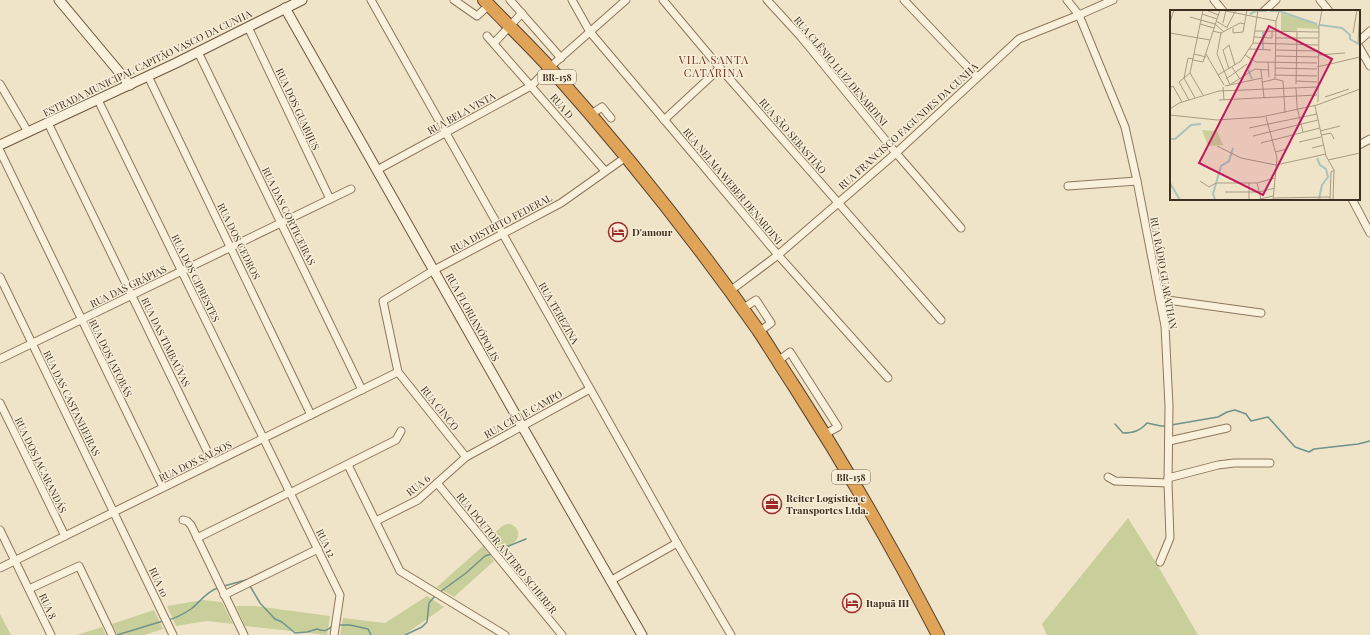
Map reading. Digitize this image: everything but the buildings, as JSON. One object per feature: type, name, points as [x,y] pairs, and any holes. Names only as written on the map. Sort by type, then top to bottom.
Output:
[{"type":"highway","name":"BR-158","points":[[486,2],[549,68],[626,157],[730,291],[759,332],[825,434],[891,547],[938,635]]},
{"type":"street","points":[[58,0],[130,85]]},
{"type":"street","name":"ESTRADA MUNICIPAL CAPITÃO VASCO DA CUNHA","points":[[0,145],[130,85],[302,0]]},
{"type":"street","name":"RUA TEREZINA","points":[[372,0],[502,233],[731,635]]},
{"type":"street","points":[[454,0],[477,16],[486,2]]},
{"type":"street","points":[[510,0],[561,58]]},
{"type":"street","name":"RUA NELMA WEBER DENARDINI","points":[[572,0],[590,32],[778,255],[888,378]]},
{"type":"street","name":"RUA BELA VISTA","points":[[378,170],[531,86],[549,68],[626,0]]},
{"type":"street","name":"RUA SÃO SEBASTIÃO","points":[[663,0],[720,68],[941,320]]},
{"type":"street","name":"RUA CLÊNIO LUIZ DENARDINI","points":[[767,0],[806,43],[896,153],[961,228]]},
{"type":"street","points":[[904,0],[978,76]]},
{"type":"street","name":"RUA RÁDIO GUARATHAN","points":[[1067,0],[1079,15],[1125,127],[1165,326],[1169,406],[1168,481],[1170,538],[1160,562]]},
{"type":"street","name":"RUA FRANCISCO FAGUNDES DA CUNHA","points":[[730,291],[778,255],[896,153],[1019,39],[1113,0]]},
{"type":"street","points":[[1214,0],[1222,10]]},
{"type":"street","points":[[1265,10],[1276,0]]},
{"type":"street","points":[[1320,0],[1328,10]]},
{"type":"street","name":"RUA FLORIANÓPOLIS","points":[[285,8],[642,635]]},
{"type":"street","points":[[494,43],[522,13]]},
{"type":"street","name":"RUA DOS GUABIJUS","points":[[248,27],[330,199]]},
{"type":"street","points":[[1360,40],[1370,31]]},
{"type":"street","name":"RUA D","points":[[487,36],[605,171]]},
{"type":"street","points":[[1360,49],[1370,66]]},
{"type":"street","name":"RUA DAS CORTICEIRAS","points":[[198,52],[362,390]]},
{"type":"street","points":[[664,120],[720,68]]},
{"type":"street","name":"RUA DOS CEDROS","points":[[148,76],[311,415]]},
{"type":"street","points":[[0,84],[28,132]]},
{"type":"street","name":"RUA DOS CIPRESTES","points":[[98,100],[276,464]]},
{"type":"street","points":[[590,115],[602,107],[611,118]]},
{"type":"street","name":"RUA DAS TIMBAÚVAS","points":[[48,123],[214,463]]},
{"type":"street","points":[[1360,144],[1370,139]]},
{"type":"street","name":"RUA DOS JATOBÁS","points":[[0,151],[163,488]]},
{"type":"street","name":"RUA DISTRITO FEDERAL","points":[[398,372],[383,301],[434,270],[561,203],[626,157]]},
{"type":"street","points":[[1068,186],[1137,181]]},
{"type":"street","name":"RUA DAS GRÁPIAS","points":[[0,359],[351,189]]},
{"type":"street","points":[[1353,200],[1370,233]]},
{"type":"street","name":"RUA DAS CASTANHEIRAS","points":[[0,276],[126,537]]},
{"type":"street","points":[[1160,299],[1261,313]]},
{"type":"street","points":[[778,361],[790,352],[827,409],[838,427],[825,434]]},
{"type":"street","name":"RUA DOS SALSOS","points":[[0,568],[398,372]]},
{"type":"street","name":"RUA CINCO","points":[[398,372],[466,457]]},
{"type":"street","points":[[795,388],[808,381]]},
{"type":"street","name":"RUA CÉU E CAMPO","points":[[466,457],[590,388]]},
{"type":"street","name":"RUA DOS JACARANDÁS","points":[[0,404],[65,536]]},
{"type":"street","points":[[814,416],[827,409]]},
{"type":"street","points":[[1169,441],[1227,428]]},
{"type":"street","points":[[197,538],[348,465],[353,461],[396,440],[401,431]]},
{"type":"street","name":"RUA 6","points":[[376,521],[418,500],[466,457]]},
{"type":"street","points":[[1108,477],[1115,481],[1168,481],[1218,465],[1234,463],[1270,463]]},
{"type":"street","name":"RUA 12","points":[[276,464],[340,595],[334,635]]},
{"type":"street","points":[[348,465],[400,571],[505,635]]},
{"type":"street","name":"RUA DOUTOR ANTERO SCHERER","points":[[437,483],[562,635]]},
{"type":"street","points":[[183,520],[187,521],[191,525],[244,635]]},
{"type":"street","name":"RUA 8","points":[[0,530],[51,635]]},
{"type":"street","name":"RUA 10","points":[[126,537],[173,635]]},
{"type":"street","points":[[610,581],[677,542]]},
{"type":"street","points":[[224,595],[318,549]]},
{"type":"street","points":[[28,588],[78,566],[112,635]]},
{"type":"green space","points":[[1128,518],[1198,635],[1047,635],[1042,624]]},
{"type":"green space","points":[[507,524],[515,527],[518,535],[515,542],[503,553],[490,537],[502,526]]},
{"type":"green space","points":[[483,546],[494,561],[454,597],[437,587]]},
{"type":"green space","points":[[427,596],[444,607],[404,635],[340,635],[343,618],[385,623]]},
{"type":"green space","points":[[203,600],[222,602],[233,624],[207,621],[176,626],[167,606]]},
{"type":"green space","points":[[236,606],[255,606],[330,616],[327,635],[245,626]]},
{"type":"green space","points":[[154,610],[163,629],[144,635],[118,635],[112,624]]},
{"type":"green space","points":[[0,614],[11,635],[0,635]]},
{"type":"green space","points":[[102,627],[106,635],[77,635]]},
{"type":"waterway","points":[[1171,425],[1218,417],[1235,410],[1246,414],[1251,421],[1268,417],[1295,447],[1309,452],[1314,449],[1358,444],[1370,441]]},
{"type":"waterway","points":[[1115,424],[1123,433],[1136,431],[1147,423],[1165,426]]},
{"type":"waterway","points":[[496,551],[526,539]]},
{"type":"waterway","points":[[440,592],[466,573],[485,556],[491,554]]},
{"type":"waterway","points":[[224,586],[247,581]]},
{"type":"waterway","points":[[250,586],[260,603],[275,619],[282,622],[295,633],[317,629],[326,630],[333,625]]},
{"type":"waterway","points":[[168,620],[189,611],[207,594],[218,588]]},
{"type":"waterway","points":[[405,635],[422,627],[427,622],[429,603],[435,596]]},
{"type":"waterway","points":[[117,635],[163,621]]},
{"type":"waterway","points":[[339,625],[350,625],[368,629],[371,635]]},
{"type":"place","name":"D'amour","points":[[618,232]]},
{"type":"place","name":"Reiter Logística e Transportes Ltda.","points":[[772,504]]},
{"type":"place","name":"Itapuã III","points":[[852,603]]},
{"type":"district","name":"VILA SANTA CATARINA","points":[[714,65]]}]
